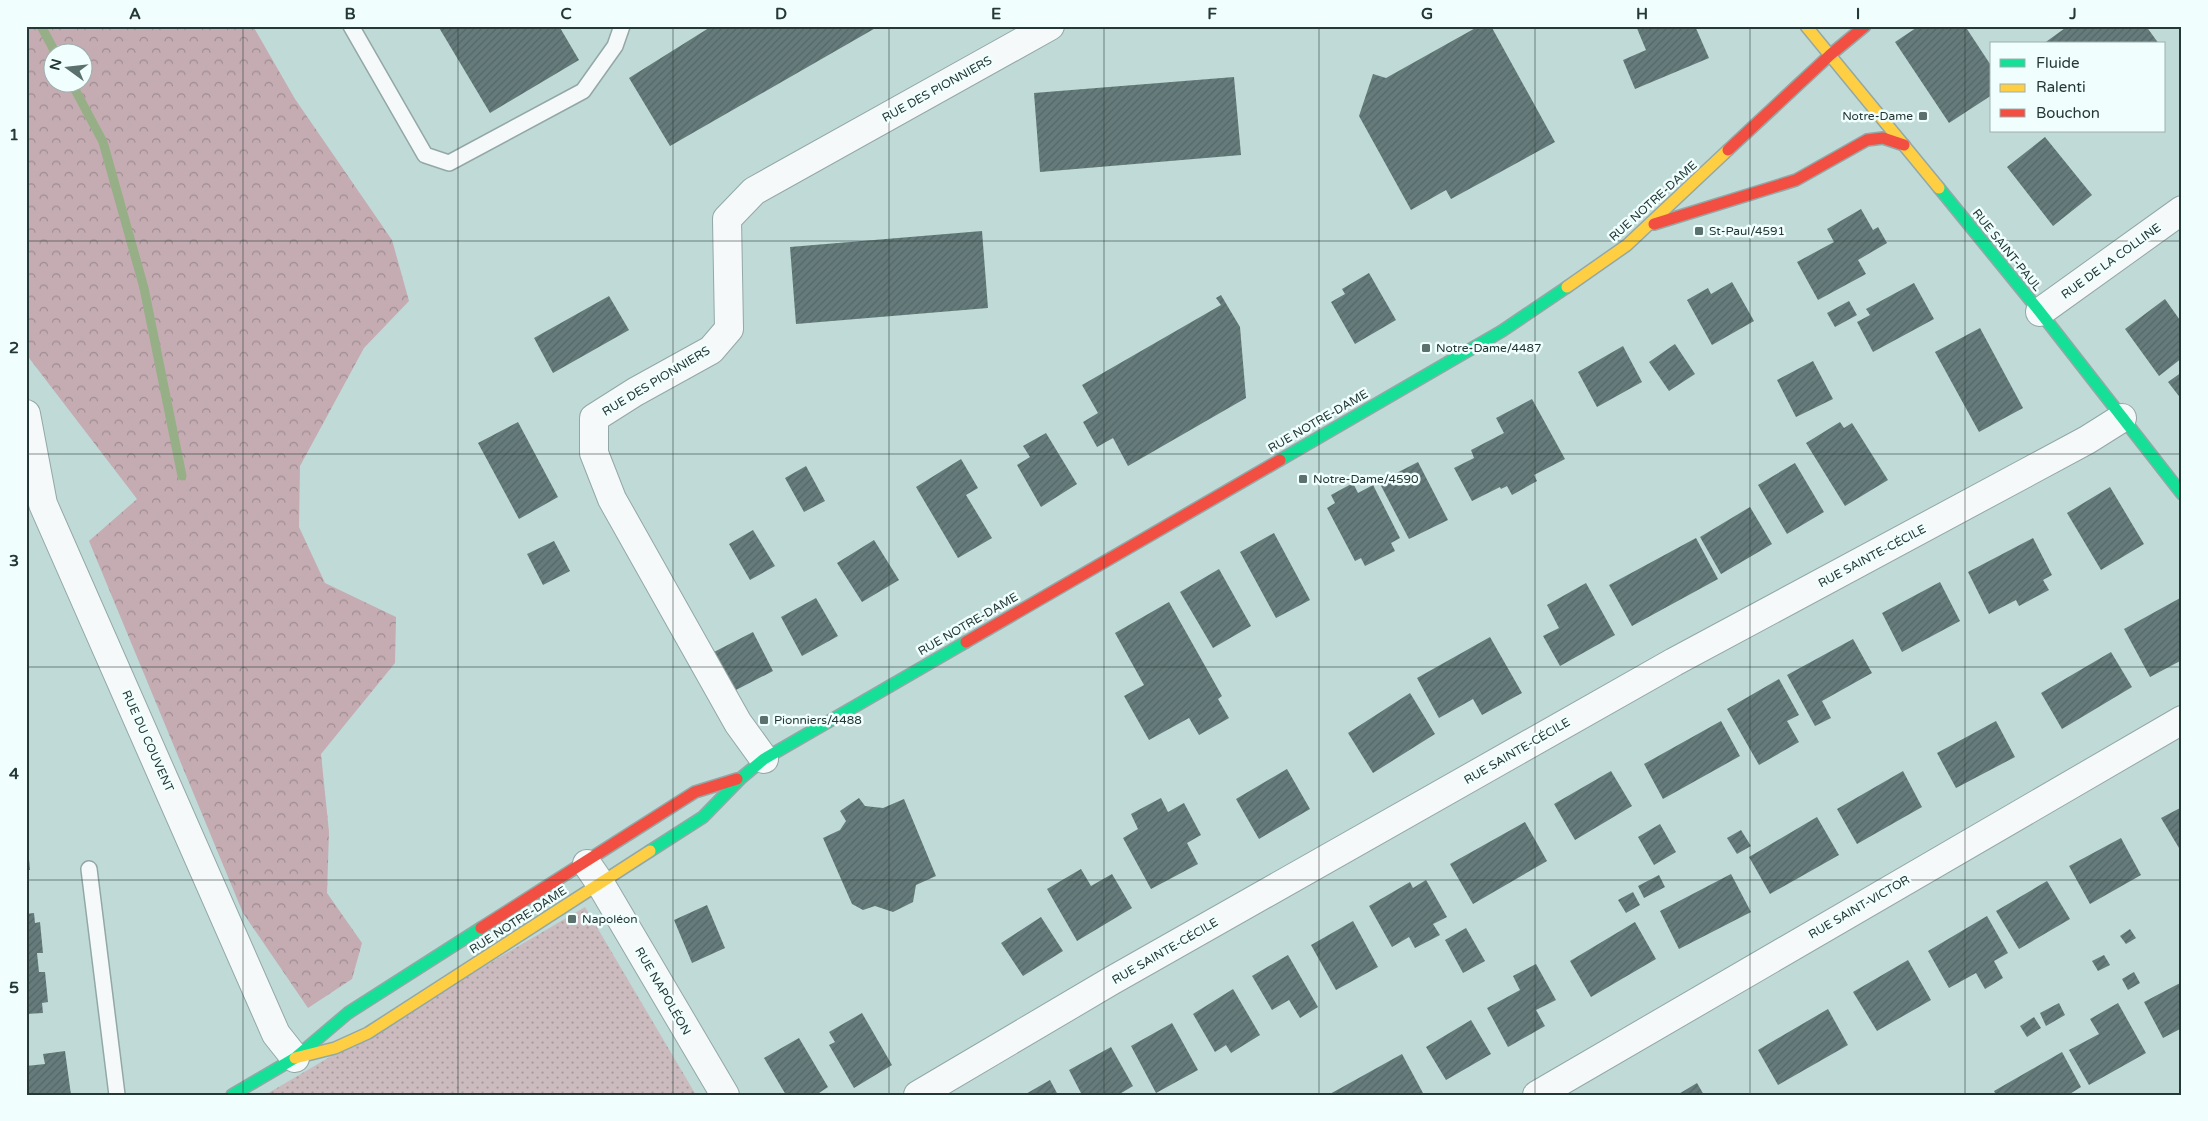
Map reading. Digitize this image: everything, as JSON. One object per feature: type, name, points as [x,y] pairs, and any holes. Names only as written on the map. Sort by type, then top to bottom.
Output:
[{"type":"street","name":"RUE DES PIONNIERS","points":[[764,760],[738,723],[612,499],[594,453],[594,418],[635,392],[711,350],[729,329],[727,219],[754,191],[1050,26]]},
{"type":"street","name":"RUE SAINT-PAUL","points":[[1806,26],[2040,312],[2182,494]]},
{"type":"street","name":"RUE NOTRE-DAME","points":[[232,1095],[294,1058],[348,1013],[593,872],[702,817],[741,778],[764,760],[1502,331],[1627,245],[1830,55],[1865,26]]},
{"type":"street","points":[[1650,225],[1714,207],[1796,180],[1867,140],[1883,138],[1904,146]]},
{"type":"street","name":"RUE DE LA COLLINE","points":[[2040,312],[2182,210]]},
{"type":"street","name":"RUE DU COUVENT","points":[[26,414],[43,504],[276,1034],[294,1058]]},
{"type":"street","name":"RUE SAINTE-CÉCILE","points":[[918,1095],[1111,981],[1674,662],[2087,440],[2122,418]]},
{"type":"street","name":"RUE SAINT-VICTOR","points":[[1537,1095],[2182,720]]},
{"type":"street","name":"RUE NOTRE-DAME","points":[[294,1058],[335,1048],[368,1033],[593,872],[695,792],[741,778]]},
{"type":"street","name":"RUE NAPOLÉON","points":[[593,872],[724,1095]]},
{"type":"lane","points":[[351,26],[425,155],[449,163],[583,91],[615,46],[622,26]]},
{"type":"lane","points":[[89,869],[117,1095]]},
{"type":"shaded area","points":[[585,907],[696,1095],[265,1095]]},
{"type":"green space","points":[[26,26],[253,26],[295,99],[392,240],[409,301],[364,348],[300,466],[299,527],[325,583],[396,617],[395,663],[321,754],[329,832],[327,893],[362,943],[352,979],[308,1008],[243,913],[89,541],[137,499],[26,354]]},
{"type":"building","points":[[438,26],[559,26],[579,60],[490,113]]},
{"type":"building","points":[[712,26],[879,26],[670,146],[629,78]]},
{"type":"building","points":[[1479,26],[1491,26],[1555,142],[1451,199],[1446,190],[1411,210],[1359,116],[1373,74],[1386,78]]},
{"type":"building","points":[[1636,26],[1695,26],[1709,58],[1635,89],[1623,60],[1646,50]]},
{"type":"building","points":[[1919,26],[1965,26],[1990,64],[1990,96],[1949,123],[1895,42]]},
{"type":"building","points":[[2068,26],[2146,26],[2158,42],[2046,42]]},
{"type":"building","points":[[1234,77],[1241,155],[1040,172],[1034,93]]},
{"type":"building","points":[[2045,137],[2092,195],[2053,226],[2007,167]]},
{"type":"building","points":[[1861,209],[1873,230],[1878,227],[1887,243],[1858,260],[1866,274],[1818,300],[1797,262],[1834,242],[1827,229]]},
{"type":"building","points":[[982,231],[988,308],[796,324],[790,247]]},
{"type":"building","points":[[1369,273],[1396,320],[1355,344],[1331,302],[1345,294],[1342,289]]},
{"type":"building","points":[[1732,282],[1754,321],[1712,345],[1687,300],[1708,288],[1711,294]]},
{"type":"building","points":[[1914,283],[1934,319],[1873,352],[1857,322],[1870,315],[1866,309]]},
{"type":"building","points":[[1221,295],[1240,327],[1246,398],[1128,466],[1113,438],[1097,447],[1083,422],[1098,413],[1082,385],[1221,305],[1216,298]]},
{"type":"building","points":[[609,296],[629,330],[553,373],[534,338]]},
{"type":"building","points":[[2165,299],[2182,323],[2182,358],[2159,376],[2125,329]]},
{"type":"building","points":[[1849,301],[1857,315],[1835,327],[1827,313]]},
{"type":"building","points":[[1980,328],[2023,408],[1979,432],[1935,352]]},
{"type":"building","points":[[1675,344],[1695,374],[1669,391],[1649,362]]},
{"type":"building","points":[[1623,346],[1642,382],[1597,407],[1578,372]]},
{"type":"building","points":[[1813,361],[1833,399],[1796,417],[1777,380]]},
{"type":"building","points":[[2182,372],[2182,400],[2168,382]]},
{"type":"building","points":[[1532,399],[1565,459],[1534,475],[1537,481],[1512,495],[1507,486],[1501,489],[1500,487],[1472,501],[1454,468],[1474,458],[1471,450],[1504,433],[1496,418]]},
{"type":"building","points":[[518,422],[558,497],[519,519],[478,443]]},
{"type":"building","points":[[1840,422],[1844,428],[1852,423],[1888,480],[1845,506],[1806,443]]},
{"type":"building","points":[[1046,433],[1077,484],[1041,507],[1017,465],[1030,457],[1023,446]]},
{"type":"building","points":[[961,459],[978,488],[966,495],[992,538],[958,558],[916,487]]},
{"type":"building","points":[[1418,462],[1448,520],[1409,539],[1379,482]]},
{"type":"building","points":[[1795,463],[1824,512],[1787,534],[1758,485]]},
{"type":"building","points":[[806,466],[825,501],[804,512],[785,478]]},
{"type":"building","points":[[1353,483],[1358,493],[1373,485],[1400,538],[1391,543],[1395,551],[1365,566],[1361,558],[1355,561],[1327,508],[1335,503],[1331,495]]},
{"type":"building","points":[[2110,487],[2144,544],[2101,570],[2067,513]]},
{"type":"building","points":[[1750,507],[1772,544],[1721,574],[1700,537]]},
{"type":"building","points":[[753,530],[775,566],[750,580],[729,544]]},
{"type":"building","points":[[1274,533],[1310,600],[1276,618],[1240,552]]},
{"type":"building","points":[[1696,538],[1718,579],[1632,626],[1609,585]]},
{"type":"building","points":[[2033,538],[2052,575],[2043,580],[2049,590],[2019,606],[2016,600],[1989,614],[1968,572]]},
{"type":"building","points":[[874,540],[899,580],[862,602],[837,563]]},
{"type":"building","points":[[554,541],[570,571],[543,585],[527,554]]},
{"type":"building","points":[[1219,569],[1251,626],[1213,648],[1180,592]]},
{"type":"building","points":[[1940,582],[1960,621],[1902,652],[1882,613]]},
{"type":"building","points":[[1586,583],[1615,635],[1560,666],[1543,636],[1559,628],[1547,605]]},
{"type":"building","points":[[2182,597],[2182,660],[2150,677],[2124,629]]},
{"type":"building","points":[[816,598],[838,636],[802,656],[781,617]]},
{"type":"building","points":[[1169,602],[1222,696],[1218,699],[1229,718],[1199,735],[1189,718],[1149,740],[1124,696],[1144,685],[1115,633]]},
{"type":"building","points":[[753,632],[773,671],[734,691],[714,652]]},
{"type":"building","points":[[1490,637],[1522,693],[1482,715],[1473,699],[1439,718],[1417,678]]},
{"type":"building","points":[[1853,639],[1872,673],[1822,701],[1831,718],[1815,726],[1787,675]]},
{"type":"building","points":[[2111,652],[2132,687],[2062,729],[2041,693]]},
{"type":"building","points":[[1779,679],[1799,715],[1787,721],[1799,742],[1759,765],[1727,709]]},
{"type":"building","points":[[1410,693],[1435,734],[1373,773],[1348,733]]},
{"type":"building","points":[[1721,721],[1740,756],[1663,799],[1644,764]]},
{"type":"building","points":[[1996,721],[2015,757],[1956,788],[1937,753]]},
{"type":"building","points":[[1287,769],[1310,809],[1259,839],[1236,799]]},
{"type":"building","points":[[1611,771],[1632,806],[1575,840],[1554,804]]},
{"type":"building","points":[[1903,771],[1922,807],[1857,844],[1837,809]]},
{"type":"building","points":[[859,798],[865,806],[883,808],[904,799],[936,876],[916,885],[913,902],[893,912],[875,906],[863,910],[852,904],[823,838],[840,830],[846,821],[840,811]]},
{"type":"building","points":[[1161,798],[1168,812],[1184,803],[1201,835],[1187,843],[1198,864],[1151,889],[1123,838],[1138,829],[1131,814]]},
{"type":"building","points":[[2182,807],[2182,853],[2161,818]]},
{"type":"building","points":[[1817,817],[1839,855],[1770,894],[1749,857]]},
{"type":"building","points":[[1525,822],[1547,861],[1473,904],[1450,864]]},
{"type":"building","points":[[1660,824],[1676,852],[1654,865],[1638,837]]},
{"type":"building","points":[[26,828],[30,870],[26,870]]},
{"type":"building","points":[[1741,830],[1751,846],[1737,854],[1727,838]]},
{"type":"building","points":[[2121,838],[2141,875],[2090,904],[2069,866]]},
{"type":"building","points":[[1081,869],[1091,886],[1112,874],[1132,908],[1077,941],[1047,889]]},
{"type":"building","points":[[1731,874],[1751,912],[1679,949],[1660,911]]},
{"type":"building","points":[[1659,875],[1665,887],[1644,898],[1638,886]]},
{"type":"building","points":[[1426,880],[1447,917],[1433,924],[1440,935],[1415,948],[1409,937],[1392,947],[1369,906],[1410,882],[1413,888]]},
{"type":"building","points":[[2047,881],[2070,919],[2019,949],[1996,911]]},
{"type":"building","points":[[1633,892],[1640,905],[1626,913],[1618,900]]},
{"type":"building","points":[[707,905],[725,948],[692,963],[674,920]]},
{"type":"building","points":[[34,913],[35,923],[40,922],[43,953],[37,953],[39,972],[45,972],[48,1002],[42,1003],[43,1013],[26,1014],[26,914]]},
{"type":"building","points":[[1987,916],[2008,953],[1994,961],[2003,978],[1985,989],[1976,973],[1949,988],[1928,951]]},
{"type":"building","points":[[1041,917],[1063,951],[1023,976],[1001,943]]},
{"type":"building","points":[[1353,921],[1378,967],[1336,990],[1311,945]]},
{"type":"building","points":[[1635,922],[1656,959],[1591,997],[1570,961]]},
{"type":"building","points":[[1466,928],[1485,961],[1463,973],[1445,940]]},
{"type":"building","points":[[2130,929],[2136,938],[2126,944],[2120,936]]},
{"type":"building","points":[[1288,955],[1318,1007],[1300,1018],[1289,1000],[1272,1010],[1252,976]]},
{"type":"building","points":[[2104,955],[2110,965],[2098,971],[2092,961]]},
{"type":"building","points":[[1908,960],[1931,1000],[1877,1031],[1853,992]]},
{"type":"building","points":[[1536,964],[1556,1000],[1536,1010],[1545,1026],[1508,1047],[1487,1008],[1520,990],[1513,976]]},
{"type":"building","points":[[2134,972],[2140,983],[2128,990],[2122,979]]},
{"type":"building","points":[[2182,982],[2182,1028],[2163,1038],[2144,1002]]},
{"type":"building","points":[[1233,989],[1260,1035],[1231,1053],[1226,1045],[1215,1052],[1193,1014]]},
{"type":"building","points":[[2059,1003],[2065,1015],[2046,1026],[2040,1013]]},
{"type":"building","points":[[2118,1003],[2146,1053],[2089,1085],[2069,1050],[2099,1034],[2090,1019]]},
{"type":"building","points":[[1828,1009],[1848,1045],[1778,1085],[1758,1050]]},
{"type":"building","points":[[862,1013],[892,1065],[854,1088],[829,1045],[835,1042],[829,1032]]},
{"type":"building","points":[[2034,1017],[2041,1028],[2027,1037],[2020,1026]]},
{"type":"building","points":[[1471,1020],[1491,1054],[1446,1080],[1426,1047]]},
{"type":"building","points":[[1172,1023],[1198,1070],[1156,1093],[1131,1046]]},
{"type":"building","points":[[799,1038],[828,1087],[816,1095],[786,1095],[764,1058]]},
{"type":"building","points":[[1111,1047],[1133,1086],[1118,1095],[1082,1095],[1069,1070]]},
{"type":"building","points":[[65,1051],[71,1095],[26,1095],[26,1066],[45,1064],[43,1054]]},
{"type":"building","points":[[2062,1052],[2081,1087],[2068,1095],[1996,1095],[1994,1091]]},
{"type":"building","points":[[1402,1054],[1423,1093],[1328,1095]]},
{"type":"building","points":[[1050,1080],[1058,1095],[1024,1095]]},
{"type":"building","points":[[1697,1083],[1704,1095],[1677,1095]]},
{"type":"waterway","points":[[41,26],[50,42]]},
{"type":"waterway","points":[[76,92],[103,142],[144,288],[182,476]]},
{"type":"traffic: fast","points":[[1939,188],[2040,312],[2182,494]]},
{"type":"traffic: fast","points":[[1280,460],[1502,331],[1567,287]]},
{"type":"traffic: fast","points":[[650,851],[703,817],[741,778],[764,759],[966,642]]},
{"type":"traffic: fast","points":[[232,1095],[295,1058],[348,1013],[481,928]]},
{"type":"traffic: slow","points":[[1806,26],[1939,188]]},
{"type":"traffic: slow","points":[[1567,287],[1627,245],[1728,150]]},
{"type":"traffic: slow","points":[[295,1058],[335,1048],[368,1033],[650,851]]},
{"type":"traffic: jam","points":[[1728,150],[1830,55],[1865,26]]},
{"type":"traffic: jam","points":[[1654,224],[1796,180],[1867,140],[1883,138],[1904,145]]},
{"type":"traffic: jam","points":[[966,642],[1280,460]]},
{"type":"traffic: jam","points":[[481,928],[695,792],[737,779]]},
{"type":"place","name":"Notre-Dame","points":[[1923,116]]},
{"type":"place","name":"St-Paul/4591","points":[[1699,231]]},
{"type":"place","name":"Notre-Dame/4487","points":[[1426,348]]},
{"type":"place","name":"Notre-Dame/4590","points":[[1303,479]]},
{"type":"place","name":"Pionniers/4488","points":[[764,720]]},
{"type":"place","name":"Napoléon","points":[[572,919]]}]
